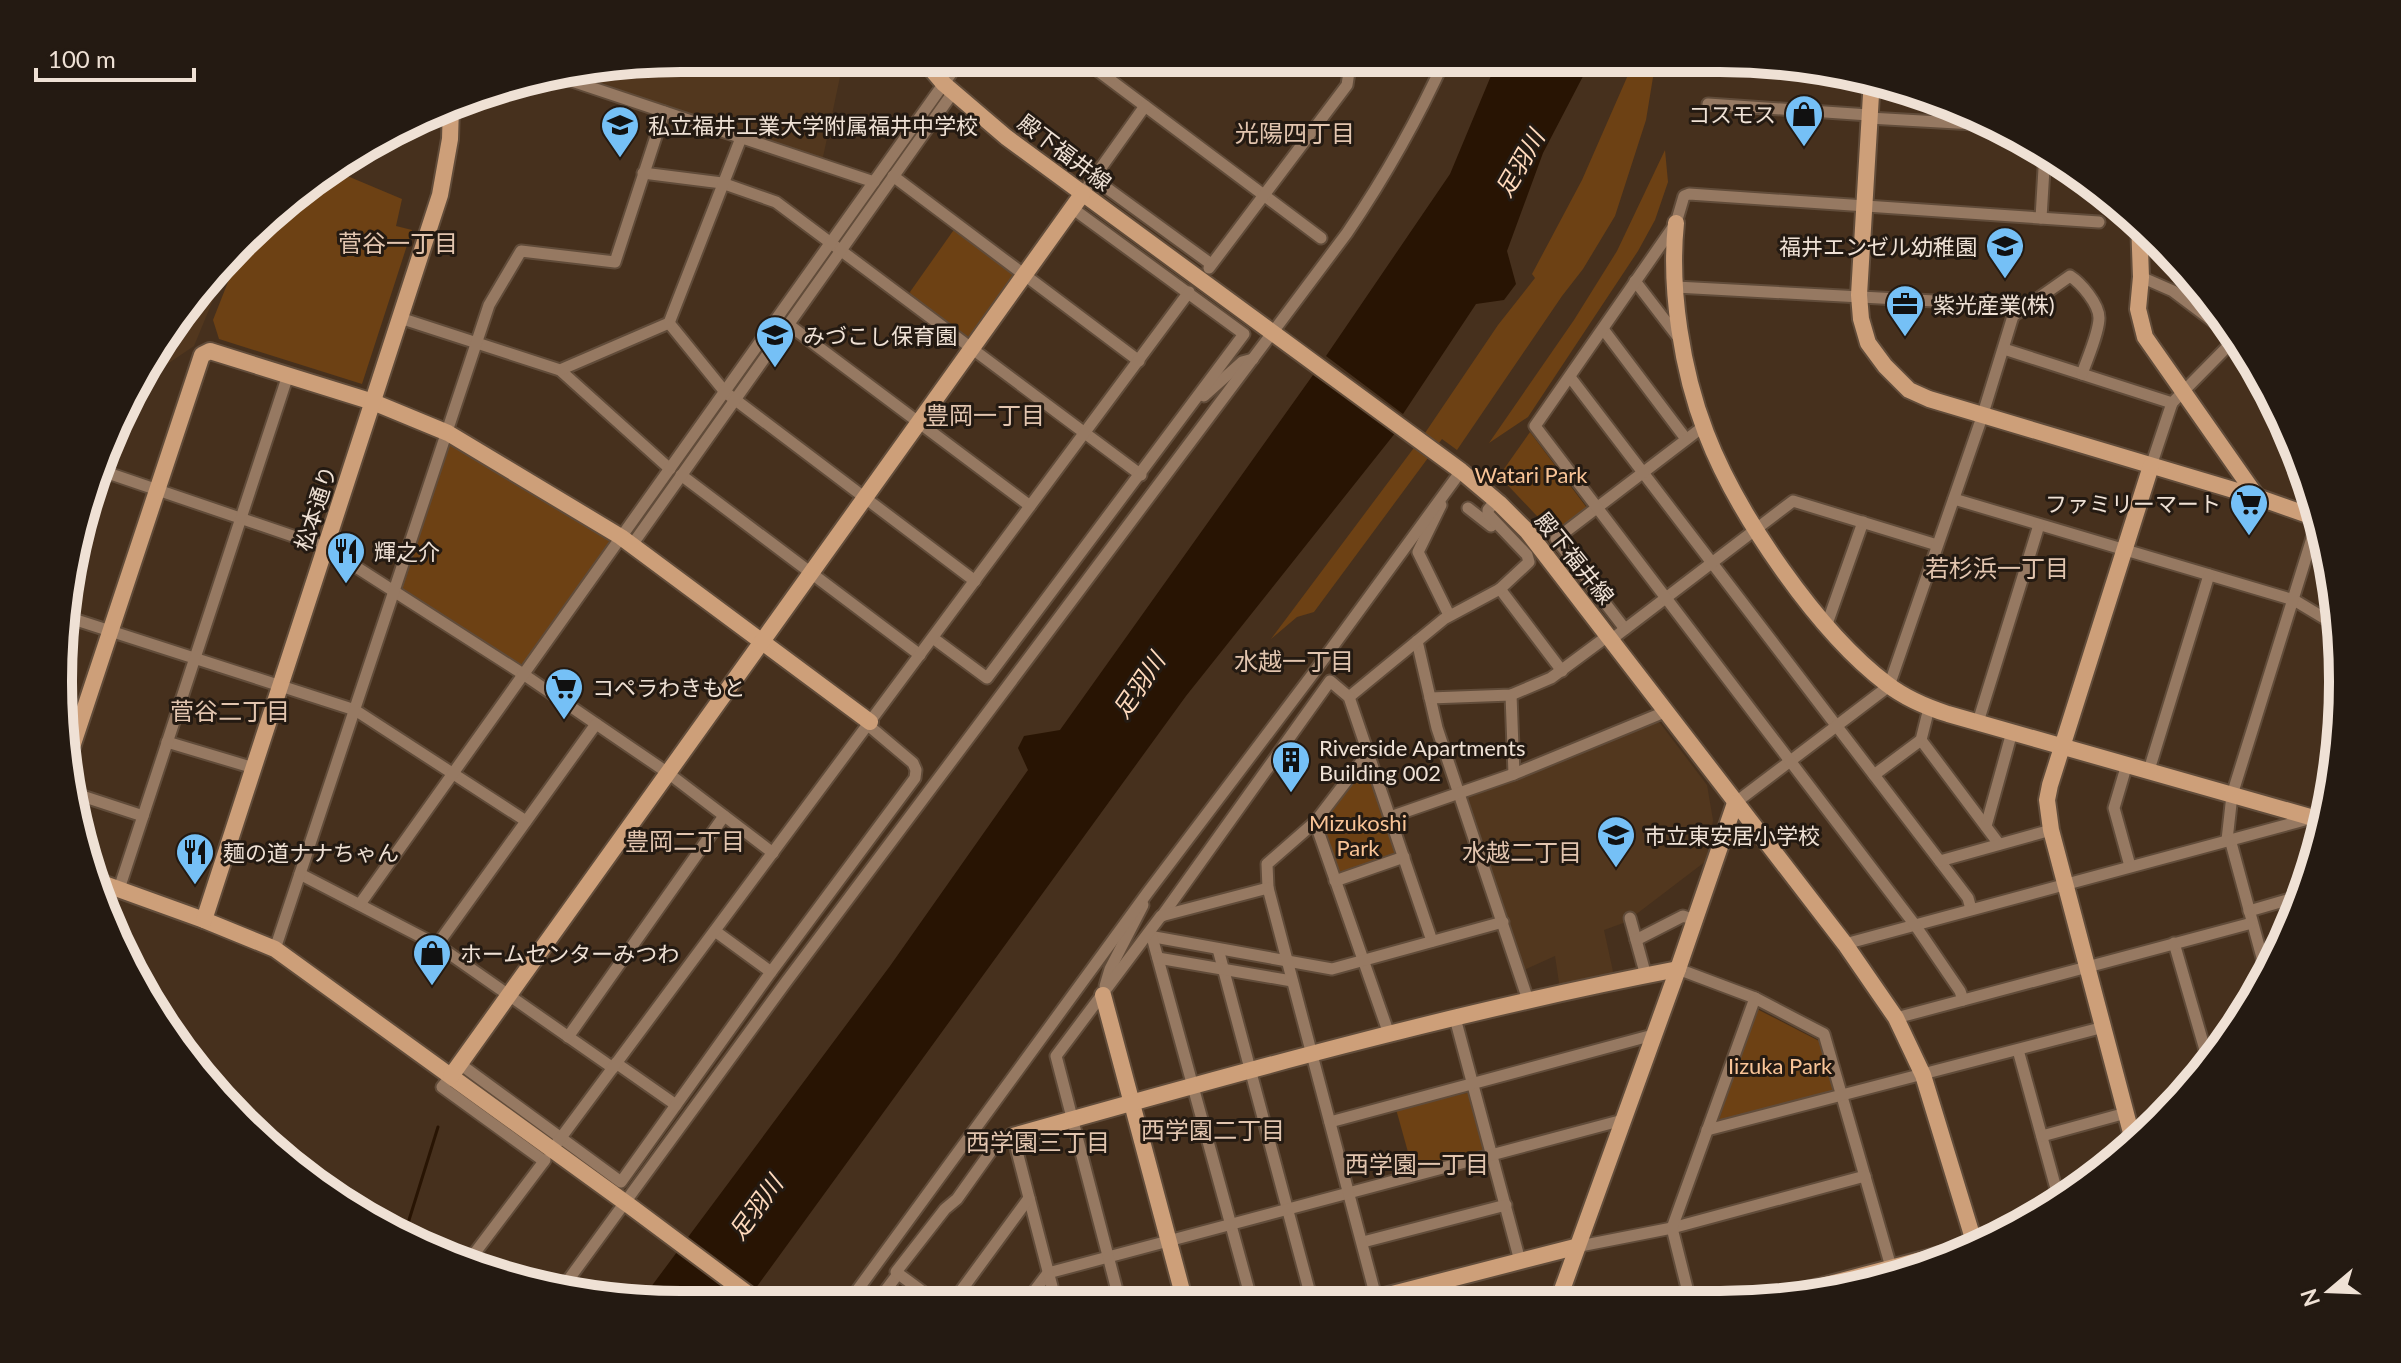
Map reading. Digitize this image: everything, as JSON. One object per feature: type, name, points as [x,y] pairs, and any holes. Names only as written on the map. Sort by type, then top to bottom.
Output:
[{"type":"street","name":"殿下福井線","points":[[935,72],[1006,137],[1461,471],[1496,500],[1542,549],[1615,634],[1667,711],[1845,944],[1896,1018],[1923,1075],[1969,1237]]},
{"type":"street","points":[[360,904],[523,674],[681,475],[730,395],[835,247],[893,176],[956,72]]},
{"type":"street","points":[[1100,72],[1321,238]]},
{"type":"street","points":[[1093,178],[1210,266],[1347,85],[1349,72]]},
{"type":"street","points":[[569,1280],[924,797],[1273,333],[1384,178],[1421,113],[1439,72]]},
{"type":"street","points":[[575,82],[874,182]]},
{"type":"street","points":[[627,541],[670,469],[789,325],[874,182],[949,88]]},
{"type":"street","points":[[1871,92],[1859,295],[1864,334],[1892,374],[1914,393],[1982,417],[2305,514]]},
{"type":"street","points":[[1708,104],[1963,123]]},
{"type":"street","points":[[474,1254],[544,1160],[442,1087],[1145,106]]},
{"type":"street","points":[[275,949],[489,305],[521,251],[615,262],[664,112]]},
{"type":"street","name":"松本通り","points":[[204,920],[440,195],[451,117]]},
{"type":"street","points":[[560,370],[669,323],[741,138]]},
{"type":"street","points":[[2041,218],[2044,166]]},
{"type":"street","points":[[643,173],[722,183],[768,198],[1141,475]]},
{"type":"street","points":[[893,176],[1139,361]]},
{"type":"street","points":[[2099,222],[1684,196],[1676,223],[1676,287],[1688,374],[1704,426],[1716,456],[1756,528],[1808,602],[1862,662],[1889,686],[1929,708],[2313,818]]},
{"type":"street","points":[[933,638],[987,678],[1244,334],[1072,208]]},
{"type":"street","points":[[1676,223],[1535,426],[1793,761],[1915,925],[1963,1000]]},
{"type":"street","points":[[2142,243],[2138,309],[2145,337],[2178,397],[2257,497]]},
{"type":"street","points":[[1561,1291],[1735,803],[1889,686],[1982,417],[2013,316],[2070,276],[2077,280],[2096,306],[2099,318],[2082,374]]},
{"type":"street","points":[[2141,277],[2173,291],[2210,319]]},
{"type":"street","points":[[1635,281],[1684,345]]},
{"type":"street","points":[[1676,287],[2028,306]]},
{"type":"street","points":[[558,1141],[1189,292]]},
{"type":"street","points":[[400,318],[560,370],[670,469]]},
{"type":"street","points":[[669,323],[730,395],[975,581]]},
{"type":"street","points":[[789,325],[1030,506]]},
{"type":"street","points":[[1603,329],[1686,439]]},
{"type":"street","points":[[2131,1131],[2051,830],[2047,800],[2151,466],[2178,397],[2229,347]]},
{"type":"street","points":[[2004,349],[2082,374],[2178,397]]},
{"type":"street","points":[[75,738],[202,355],[210,351],[373,402],[448,433],[627,541],[869,724],[913,763],[916,770],[915,778],[621,1182],[275,949],[107,885]]},
{"type":"street","points":[[1195,401],[1242,362],[1254,359]]},
{"type":"street","points":[[119,889],[288,375]]},
{"type":"street","points":[[1570,377],[1968,898],[1971,909]]},
{"type":"street","points":[[1615,634],[1556,539],[1704,426]]},
{"type":"street","points":[[857,1291],[1461,471]]},
{"type":"street","points":[[109,473],[325,547],[523,674],[668,773],[773,853]]},
{"type":"street","points":[[681,475],[920,655]]},
{"type":"street","points":[[1444,493],[1440,510],[1418,552],[1449,615]]},
{"type":"street","points":[[1954,499],[2294,600],[2326,619]]},
{"type":"street","points":[[1349,697],[1449,615],[1500,589],[1526,565],[1529,557],[1487,512],[1496,500]]},
{"type":"street","points":[[1430,698],[1511,695],[1551,678],[1666,597],[1793,501],[1937,545]]},
{"type":"street","points":[[1468,508],[1490,525],[1526,565]]},
{"type":"street","points":[[1827,624],[1863,522]]},
{"type":"street","points":[[1978,722],[2039,525]]},
{"type":"street","points":[[2263,956],[2229,840],[2232,795],[2312,543]]},
{"type":"street","points":[[2149,770],[2209,575]]},
{"type":"street","points":[[1500,589],[1562,671]]},
{"type":"street","points":[[75,620],[355,710],[526,821]]},
{"type":"street","points":[[1417,641],[1430,698],[1459,794],[1528,1000]]},
{"type":"street","points":[[1117,1291],[1056,1056],[1150,936],[1161,916],[1330,681],[1349,697],[1432,941]]},
{"type":"street","points":[[1511,695],[1514,774]]},
{"type":"street","points":[[1874,775],[1921,740],[1929,708]]},
{"type":"street","points":[[1390,817],[1514,774],[1667,711]]},
{"type":"street","points":[[437,945],[596,724]]},
{"type":"street","points":[[1986,826],[2012,732]]},
{"type":"street","points":[[1921,740],[1999,844]]},
{"type":"street","points":[[167,742],[254,768]]},
{"type":"street","points":[[1368,753],[1315,822],[1267,864],[1268,888],[1363,1242],[1371,1291]]},
{"type":"street","points":[[2127,764],[2114,808],[2130,866]]},
{"type":"street","points":[[83,796],[143,816]]},
{"type":"street","points":[[568,1037],[724,816]]},
{"type":"street","points":[[1845,944],[2130,866],[2312,820]]},
{"type":"street","points":[[1315,822],[1389,1034]]},
{"type":"street","points":[[1940,861],[2051,830]]},
{"type":"street","points":[[1335,881],[1404,857]]},
{"type":"street","points":[[300,874],[437,945],[568,1037],[676,1105]]},
{"type":"street","points":[[1161,916],[1268,888]]},
{"type":"street","points":[[1148,892],[1139,917],[1110,969],[1103,995],[1182,1291]]},
{"type":"street","points":[[1896,1018],[2174,943],[2288,902]]},
{"type":"street","points":[[1636,940],[1683,916],[1695,920]]},
{"type":"street","points":[[1630,918],[1646,976]]},
{"type":"street","points":[[1150,936],[1332,969],[1503,922]]},
{"type":"street","points":[[715,931],[771,972]]},
{"type":"street","points":[[1150,936],[1249,1291]]},
{"type":"street","points":[[2174,943],[2206,1049]]},
{"type":"street","points":[[1218,949],[1309,1291]]},
{"type":"street","points":[[1158,958],[1292,981]]},
{"type":"street","points":[[885,1291],[898,1274],[896,1272],[945,1209],[957,1199],[999,1140],[1389,1034],[1528,1000],[1678,969],[1755,998],[1824,1034],[1891,1266]]},
{"type":"street","points":[[1688,1291],[1672,1228],[1755,998]]},
{"type":"street","points":[[1455,1018],[1520,1261]]},
{"type":"street","points":[[1707,1130],[2104,1027]]},
{"type":"street","points":[[1330,1122],[1653,1035]]},
{"type":"street","points":[[2018,1050],[2056,1189]]},
{"type":"street","points":[[455,1070],[744,1291]]},
{"type":"street","points":[[2042,1136],[2126,1113]]},
{"type":"street","points":[[1034,1291],[1048,1273],[1106,1256],[1623,1120]]},
{"type":"street","points":[[1013,1136],[1053,1291]]},
{"type":"street","points":[[1407,1291],[1575,1247],[1672,1228],[1865,1176]]},
{"type":"street","points":[[961,1291],[1029,1198]]},
{"type":"street","points":[[1363,1242],[1506,1205]]},
{"type":"street","points":[[898,1274],[921,1291]]},
{"type":"shaded area","points":[[841,72],[823,157],[818,160],[584,80],[642,73]]},
{"type":"shaded area","points":[[219,284],[194,346],[158,370],[198,310]]},
{"type":"shaded area","points":[[1654,722],[1660,723],[1707,785],[1713,820],[1706,861],[1626,922],[1604,930],[1614,976],[1560,989],[1555,956],[1524,970],[1465,800],[1468,795]]},
{"type":"green space","points":[[1629,72],[1654,72],[1646,120],[1615,216],[1583,269],[1457,450],[1442,439],[1314,612],[1297,617],[1271,639],[1425,433],[1498,325],[1535,278],[1532,274],[1582,180]]},
{"type":"green space","points":[[1665,150],[1668,182],[1655,220],[1638,251],[1528,417],[1489,443],[1574,320],[1617,251]]},
{"type":"green space","points":[[343,175],[402,199],[396,226],[412,230],[362,384],[219,339],[213,320],[233,270],[280,223]]},
{"type":"green space","points":[[958,230],[1014,271],[1015,277],[971,339],[911,297],[910,292],[953,231]]},
{"type":"green space","name":"Watari Park","points":[[1530,432],[1587,508],[1554,534],[1499,476]]},
{"type":"green space","points":[[448,433],[618,541],[527,670],[395,590]]},
{"type":"green space","name":"Mizukoshi Park","points":[[1363,771],[1371,774],[1398,855],[1339,875],[1322,824]]},
{"type":"green space","name":"Iizuka Park","points":[[1757,1009],[1821,1042],[1835,1090],[1718,1122]]},
{"type":"green space","points":[[1471,1092],[1486,1151],[1413,1170],[1396,1109]]},
{"type":"water","name":"足羽川","points":[[1493,72],[1585,72],[1543,153],[1507,251],[1516,284],[1504,300],[1476,304],[1403,414],[1326,356],[1450,174]]},
{"type":"water","name":"足羽川","points":[[1313,375],[1396,432],[1186,696],[754,1291],[649,1290],[890,966],[1028,770],[1018,748],[1024,736],[1060,730]]},
{"type":"waterway","points":[[407,1225],[438,1127]]},
{"type":"place","name":"コスモス","points":[[1804,148]]},
{"type":"place","name":"私立福井工業大学附属福井中学校","points":[[620,159]]},
{"type":"place","name":"福井エンゼル幼稚園","points":[[2005,280]]},
{"type":"place","name":"紫光産業(株)","points":[[1905,338]]},
{"type":"place","name":"みづこし保育園","points":[[775,369]]},
{"type":"place","name":"ファミリーマート","points":[[2249,537]]},
{"type":"place","name":"輝之介","points":[[346,585]]},
{"type":"place","name":"コペラわきもと","points":[[564,721]]},
{"type":"place","name":"Riverside Apartments Building 002","points":[[1291,794]]},
{"type":"place","name":"市立東安居小学校","points":[[1616,869]]},
{"type":"place","name":"麺の道ナナちゃん","points":[[195,886]]},
{"type":"place","name":"ホームセンターみつわ","points":[[432,987]]},
{"type":"district","name":"光陽四丁目","points":[[1295,132]]},
{"type":"district","name":"菅谷一丁目","points":[[398,242]]},
{"type":"district","name":"豊岡一丁目","points":[[985,414]]},
{"type":"district","name":"若杉浜一丁目","points":[[1997,567]]},
{"type":"district","name":"水越一丁目","points":[[1294,660]]},
{"type":"district","name":"菅谷二丁目","points":[[230,710]]},
{"type":"district","name":"豊岡二丁目","points":[[685,840]]},
{"type":"district","name":"水越二丁目","points":[[1522,851]]},
{"type":"district","name":"西学園二丁目","points":[[1213,1129]]},
{"type":"district","name":"西学園三丁目","points":[[1038,1141]]},
{"type":"district","name":"西学園一丁目","points":[[1417,1163]]}]
